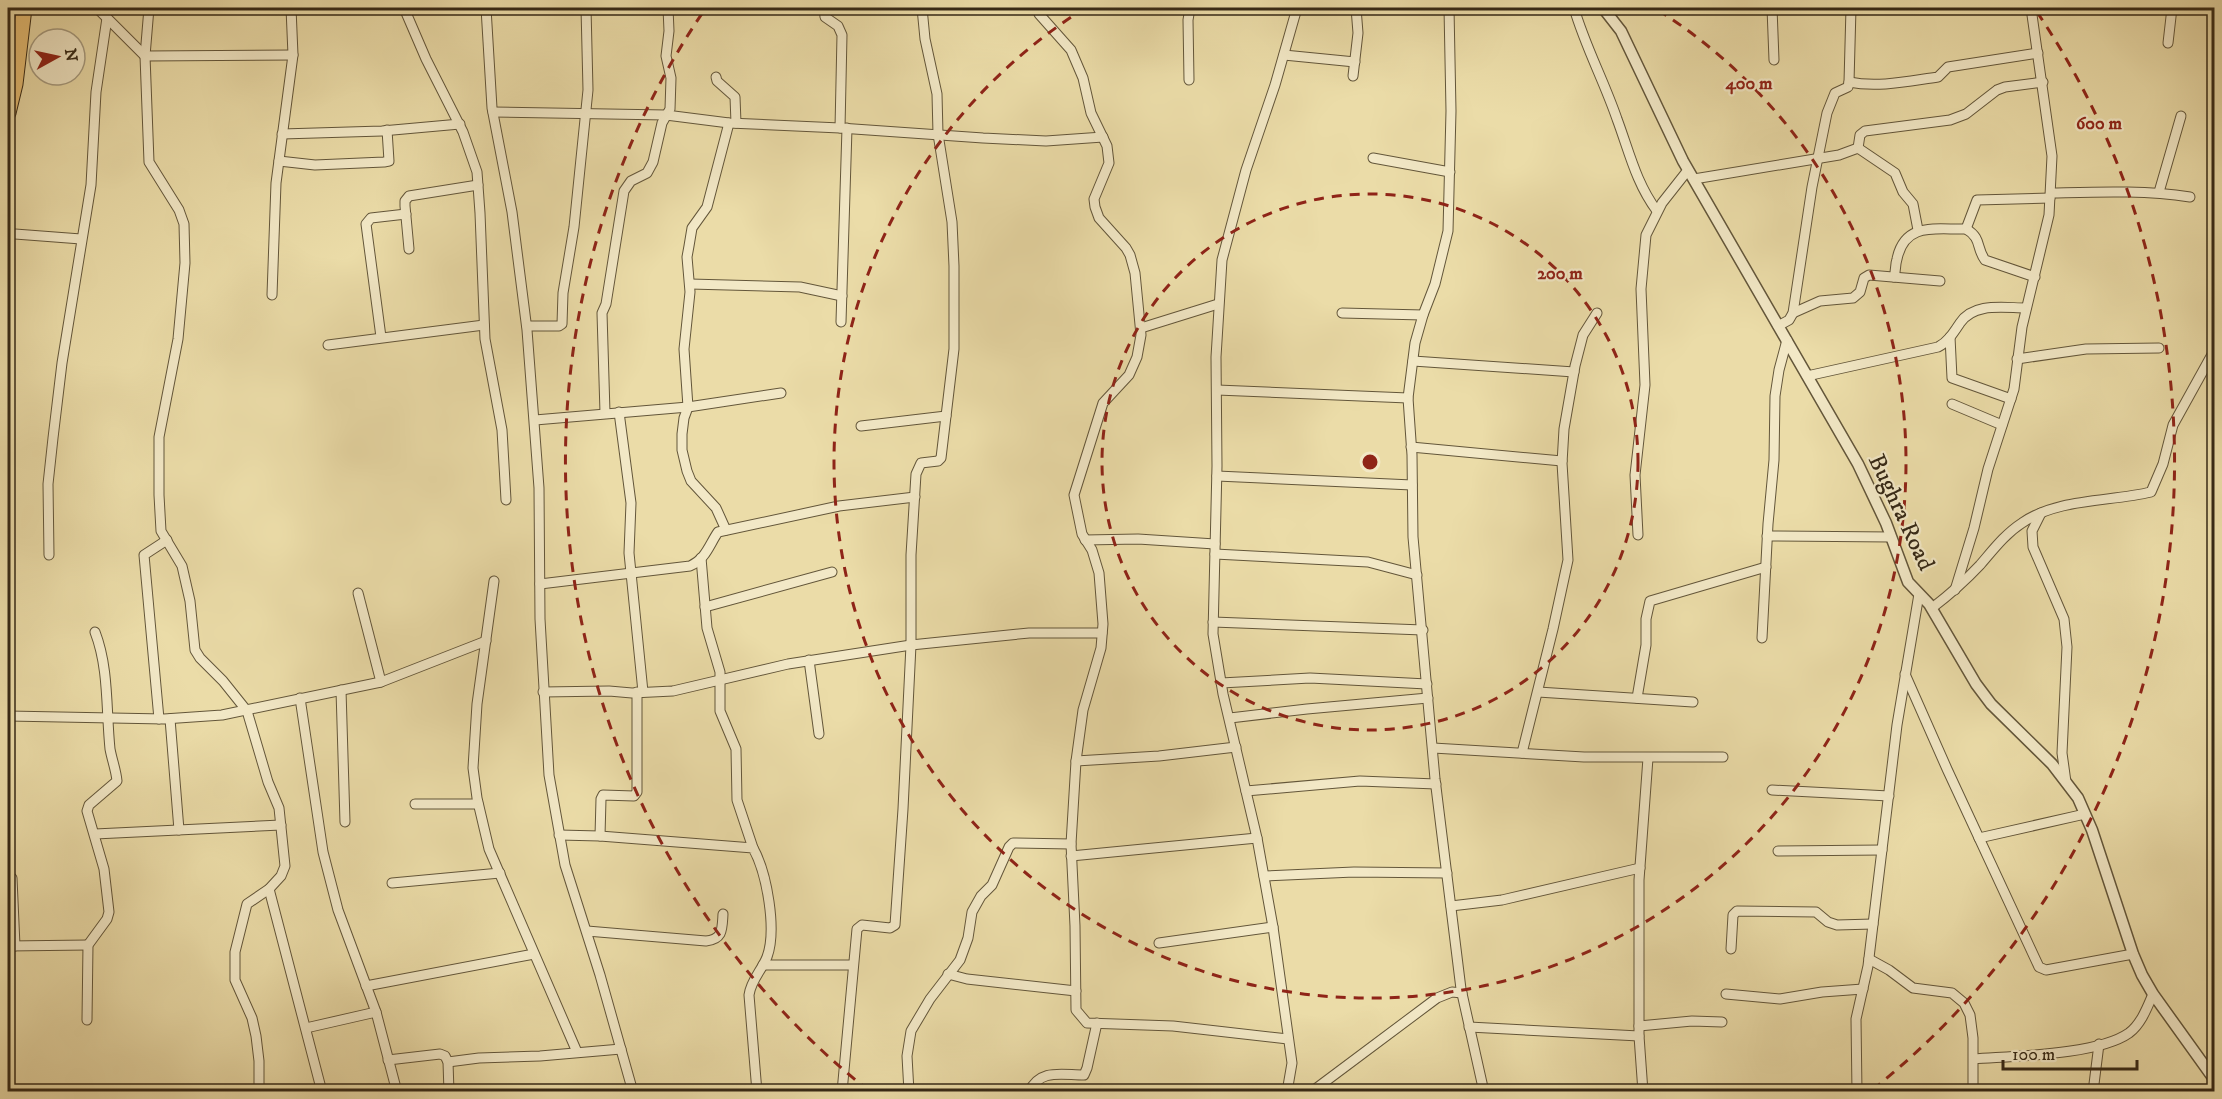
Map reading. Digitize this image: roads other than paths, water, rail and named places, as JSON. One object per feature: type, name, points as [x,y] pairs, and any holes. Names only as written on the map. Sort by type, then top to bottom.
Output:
[{"type":"highway","points":[[8,113],[15,84],[24,8]]},
{"type":"street","points":[[97,8],[145,56],[293,55]]},
{"type":"street","points":[[149,8],[145,56],[149,162],[179,210],[184,224],[185,263],[178,339],[159,437],[161,531],[182,566],[190,601],[195,650],[247,711],[267,782],[279,808],[281,825],[285,866],[281,876],[269,889],[248,904],[241,922],[233,964],[235,980],[252,1018],[256,1036],[259,1061],[257,1092]]},
{"type":"street","points":[[272,295],[276,183],[293,55],[291,8]]},
{"type":"street","points":[[404,8],[426,59],[460,124],[477,172],[485,339],[502,430],[506,500]]},
{"type":"street","points":[[486,8],[493,112],[512,212],[527,326],[539,488],[543,692],[549,775],[565,866],[587,931],[633,1092]]},
{"type":"street","points":[[527,326],[559,326],[562,324],[563,293],[574,227],[585,112],[588,68],[586,8]]},
{"type":"street","points":[[605,413],[602,313],[606,304],[624,191],[631,181],[647,173],[650,168],[662,123],[670,109],[671,78],[666,56],[668,8]]},
{"type":"street","points":[[824,8],[825,17],[838,26],[842,35],[844,128],[841,322]]},
{"type":"street","points":[[842,1092],[858,926],[890,928],[895,925],[911,645],[911,555],[918,465],[938,461],[941,458],[954,349],[955,294],[952,222],[938,134],[937,94],[925,39],[922,8]]},
{"type":"street","points":[[1039,8],[1039,14],[1071,50],[1083,78],[1091,113],[1107,147],[1109,163],[1094,199],[1095,207],[1099,218],[1130,255],[1135,273],[1141,327],[1137,357],[1129,375],[1103,403],[1074,495],[1079,525],[1092,550],[1100,579],[1102,633],[1101,648],[1083,710],[1076,761],[1071,844],[1076,1010],[1087,1023],[1173,1026],[1288,1039]]},
{"type":"street","points":[[1189,80],[1188,20],[1190,8]]},
{"type":"street","points":[[1297,8],[1246,170],[1222,260],[1218,304],[1213,622],[1221,683],[1257,838],[1273,927],[1292,1063],[1288,1091],[1314,1090],[1437,998],[1452,992],[1462,993]]},
{"type":"street","points":[[1353,76],[1358,33],[1356,8]]},
{"type":"street","points":[[1449,8],[1451,111],[1448,231],[1435,284],[1415,343],[1408,398],[1417,575],[1436,784],[1462,993],[1484,1092]]},
{"type":"street","points":[[1574,8],[1617,118],[1636,176],[1657,211]]},
{"type":"street","name":"Bughra Road","points":[[1603,8],[1621,31],[1691,175],[1858,464],[1891,537],[1904,576],[1932,608],[1976,684],[1991,705],[2052,764],[2078,798],[2092,830],[2133,954],[2153,994],[2214,1079]]},
{"type":"street","points":[[1772,8],[1774,60]]},
{"type":"street","points":[[1778,326],[1789,320],[1793,313],[1818,158],[1832,98],[1839,90],[1848,87],[1851,8]]},
{"type":"street","points":[[1954,590],[2011,399],[2026,308],[2044,241],[2051,196],[2052,156],[2031,8]]},
{"type":"street","points":[[2168,43],[2172,8]]},
{"type":"street","points":[[49,555],[48,484],[62,363],[91,186],[96,92],[107,18]]},
{"type":"street","points":[[1849,82],[1889,83],[1938,77],[1948,67],[2038,54]]},
{"type":"street","points":[[1284,55],[1355,62]]},
{"type":"street","points":[[716,77],[717,81],[735,98],[732,123],[707,207],[692,228],[687,257],[690,284],[684,349],[688,407],[684,418],[682,450],[691,482],[716,508],[726,530]]},
{"type":"street","points":[[1858,148],[1860,135],[1865,131],[1950,120],[1966,114],[1997,90],[2043,82]]},
{"type":"street","points":[[493,112],[666,115],[732,123],[1046,141],[1103,137]]},
{"type":"street","points":[[2160,192],[2181,116]]},
{"type":"street","points":[[282,134],[387,130],[460,124]]},
{"type":"street","points":[[279,160],[315,165],[389,161],[387,130]]},
{"type":"street","points":[[1638,535],[1635,475],[1645,385],[1641,273],[1646,235],[1657,211],[1691,175],[1839,155],[1858,148]]},
{"type":"street","points":[[1858,148],[1895,173],[1903,192],[1912,204],[1918,230]]},
{"type":"street","points":[[1373,158],[1450,172]]},
{"type":"street","points":[[409,249],[405,201],[410,196],[478,184]]},
{"type":"street","points":[[1966,229],[1977,200],[2120,191],[2160,192],[2190,197]]},
{"type":"street","points":[[381,337],[366,224],[371,218],[406,214]]},
{"type":"street","points":[[1894,277],[1898,255],[1909,236],[1918,230],[1966,229],[1978,239],[1985,260],[2035,277]]},
{"type":"street","points":[[15,234],[81,239]]},
{"type":"street","points":[[1793,313],[1820,301],[1853,298],[1860,292],[1864,278],[1869,275],[1940,281]]},
{"type":"street","points":[[690,284],[800,287],[842,296]]},
{"type":"street","points":[[1141,327],[1218,304]]},
{"type":"street","points":[[1807,376],[1931,349],[1943,344],[1967,315],[1976,309],[2026,308]]},
{"type":"street","points":[[1342,313],[1423,315]]},
{"type":"street","points":[[1522,753],[1568,560],[1562,461],[1564,429],[1574,372],[1584,335],[1597,313]]},
{"type":"street","points":[[328,345],[484,324]]},
{"type":"street","points":[[1950,337],[1952,378],[2011,399]]},
{"type":"street","points":[[1762,638],[1767,536],[1774,460],[1775,396],[1787,340]]},
{"type":"street","points":[[2017,359],[2086,349],[2159,348]]},
{"type":"street","points":[[1932,608],[1954,590],[2004,537],[2022,522],[2041,513],[2073,504],[2125,498],[2151,492],[2163,464],[2173,425],[2214,351]]},
{"type":"street","points":[[1413,361],[1574,372]]},
{"type":"street","points":[[1217,390],[1408,398]]},
{"type":"street","points":[[534,420],[688,407],[781,393]]},
{"type":"street","points":[[1952,404],[2002,424]]},
{"type":"street","points":[[600,836],[603,795],[634,796],[637,792],[640,692],[629,553],[631,503],[619,412]]},
{"type":"street","points":[[861,426],[946,416]]},
{"type":"street","points":[[1411,447],[1562,461]]},
{"type":"street","points":[[1217,476],[1412,485]]},
{"type":"street","points":[[540,584],[690,566],[701,558],[718,532],[839,506],[915,497]]},
{"type":"street","points":[[2041,513],[2032,531],[2033,548],[2064,619],[2067,647],[2062,753],[2066,782]]},
{"type":"street","points":[[1767,536],[1891,537]]},
{"type":"street","points":[[1085,540],[1138,539],[1215,544]]},
{"type":"street","points":[[159,719],[144,555],[167,540]]},
{"type":"street","points":[[1215,554],[1368,562],[1417,575]]},
{"type":"street","points":[[701,558],[711,646],[720,672],[720,711],[736,749],[737,800],[767,891],[770,910],[769,949],[752,983],[749,995],[757,1092]]},
{"type":"street","points":[[1637,698],[1646,645],[1646,619],[1650,601],[1766,567]]},
{"type":"street","points":[[705,607],[832,572]]},
{"type":"street","points":[[494,581],[477,704],[473,768],[478,804],[487,841],[577,1052]]},
{"type":"street","points":[[358,593],[381,682]]},
{"type":"street","points":[[1857,1092],[1856,1019],[1869,959],[1888,796],[1919,594]]},
{"type":"street","points":[[1213,622],[1423,630]]},
{"type":"street","points":[[87,1020],[88,945],[107,919],[109,912],[104,869],[88,816],[89,805],[117,781],[111,753],[99,642],[95,632]]},
{"type":"street","points":[[543,692],[673,691],[809,660],[911,645],[1029,633],[1102,633]]},
{"type":"street","points":[[8,785],[8,716],[170,719],[222,716],[381,682],[486,641]]},
{"type":"street","points":[[809,660],[819,734]]},
{"type":"street","points":[[1905,674],[2039,967],[2046,970],[2133,954]]},
{"type":"street","points":[[1221,683],[1310,678],[1427,684]]},
{"type":"street","points":[[341,690],[345,822]]},
{"type":"street","points":[[1538,692],[1693,702]]},
{"type":"street","points":[[300,698],[323,852],[338,910],[376,1012],[397,1092]]},
{"type":"street","points":[[1230,718],[1428,698]]},
{"type":"street","points":[[170,719],[180,830]]},
{"type":"street","points":[[1076,761],[1159,756],[1236,747]]},
{"type":"street","points":[[1433,748],[1648,758],[1723,757]]},
{"type":"street","points":[[1642,1092],[1639,1036],[1640,868],[1648,758]]},
{"type":"street","points":[[1246,791],[1360,781],[1436,784]]},
{"type":"street","points":[[1772,790],[1888,796]]},
{"type":"street","points":[[415,804],[478,804]]},
{"type":"street","points":[[1979,838],[2085,814]]},
{"type":"street","points":[[95,834],[281,825]]},
{"type":"street","points":[[559,835],[753,848]]},
{"type":"street","points":[[1071,856],[1257,838]]},
{"type":"street","points":[[909,1092],[907,1056],[915,1020],[960,960],[965,948],[972,912],[992,885],[1009,847],[1013,843],[1071,844]]},
{"type":"street","points":[[1778,851],[1882,850]]},
{"type":"street","points":[[1451,906],[1502,900],[1640,868]]},
{"type":"street","points":[[1264,876],[1354,872],[1447,873]]},
{"type":"street","points":[[392,883],[500,873]]},
{"type":"street","points":[[12,878],[11,946],[88,945]]},
{"type":"street","points":[[269,889],[322,1092]]},
{"type":"street","points":[[1731,949],[1733,915],[1737,911],[1816,912],[1828,922],[1837,925],[1873,924]]},
{"type":"street","points":[[587,931],[706,941],[718,938],[722,934],[723,914]]},
{"type":"street","points":[[1159,943],[1273,927]]},
{"type":"street","points":[[366,986],[534,954]]},
{"type":"street","points":[[1869,959],[1889,970],[1913,988],[1952,993],[1959,997],[1970,1015],[1974,1059],[1973,1092]]},
{"type":"street","points":[[762,965],[853,965]]},
{"type":"street","points":[[948,974],[967,979],[1076,991]]},
{"type":"street","points":[[1726,994],[1780,999],[1822,992],[1863,989]]},
{"type":"street","points":[[1974,1059],[2078,1050],[2116,1039],[2135,1027],[2142,1018],[2153,994]]},
{"type":"street","points":[[306,1028],[376,1012]]},
{"type":"street","points":[[1639,1026],[1692,1021],[1722,1022]]},
{"type":"street","points":[[1029,1092],[1035,1081],[1044,1075],[1084,1075],[1097,1023]]},
{"type":"street","points":[[1469,1027],[1639,1036]]},
{"type":"street","points":[[2093,1092],[2099,1044]]},
{"type":"street","points":[[448,1062],[621,1049]]},
{"type":"street","points":[[388,1060],[440,1054],[445,1056],[448,1062],[449,1092]]}]
